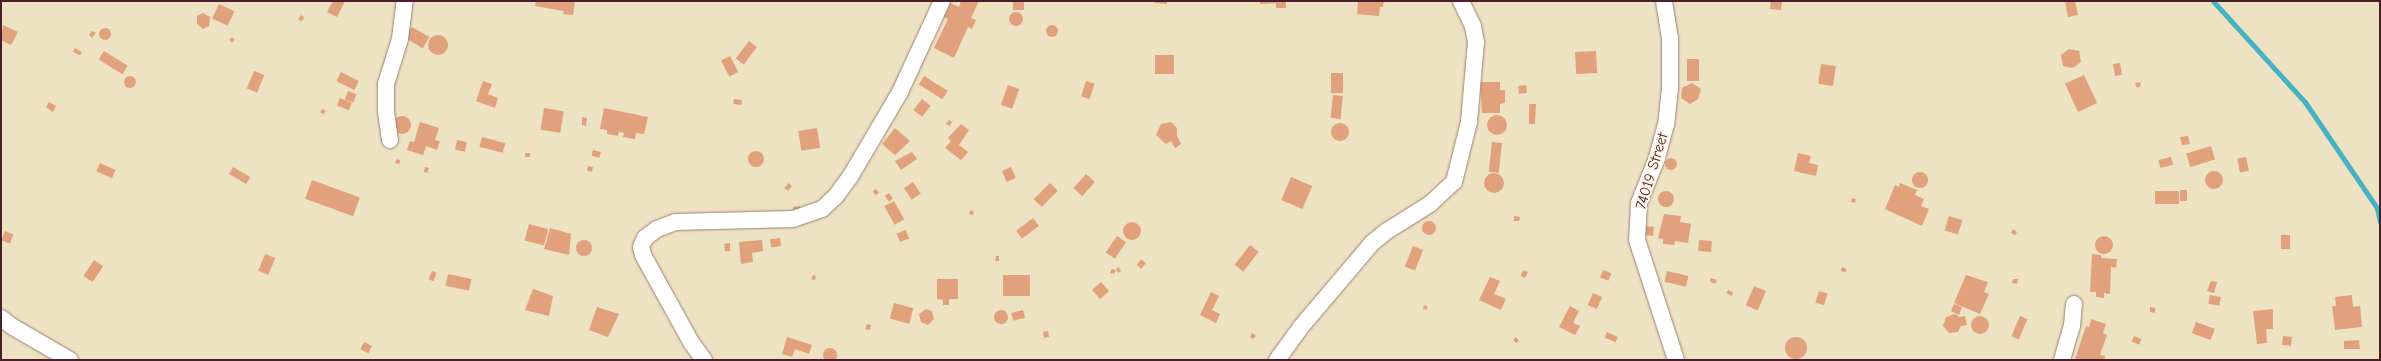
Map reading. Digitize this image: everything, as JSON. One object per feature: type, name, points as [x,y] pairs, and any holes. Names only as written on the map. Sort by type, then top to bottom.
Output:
[{"type":"street","points":[[390,140],[386,111],[386,84],[400,39],[405,1]]},
{"type":"street","points":[[704,360],[691,342],[643,255],[641,246],[645,238],[657,229],[675,222],[794,219],[822,209],[836,196],[850,177],[900,92],[942,1]]},
{"type":"street","points":[[1277,360],[1300,328],[1372,243],[1387,230],[1430,204],[1454,182],[1469,122],[1476,42],[1472,26],[1461,1]]},
{"type":"street","name":"74019 Street","points":[[1664,1],[1670,38],[1670,88],[1666,124],[1657,158],[1639,203],[1637,240],[1676,360]]},
{"type":"street","points":[[2062,360],[2072,326],[2074,304]]},
{"type":"street","points":[[1,318],[13,327],[70,360]]},
{"type":"building","points":[[333,1],[345,1],[337,17],[327,12]]},
{"type":"building","points":[[536,1],[575,1],[573,15],[563,14],[564,11],[535,6]]},
{"type":"building","points":[[961,1],[979,1],[971,18],[976,20],[972,29],[968,27],[954,58],[934,48],[948,19],[941,16],[948,2],[959,7]]},
{"type":"building","points":[[1013,1],[1024,1],[1024,10],[1013,10]]},
{"type":"building","points":[[1155,1],[1167,1],[1167,4],[1155,3]]},
{"type":"building","points":[[1260,1],[1286,1],[1286,8],[1276,8],[1276,3],[1260,4]]},
{"type":"building","points":[[1358,1],[1384,1],[1383,7],[1380,7],[1379,16],[1357,14]]},
{"type":"building","points":[[1771,1],[1782,1],[1781,10],[1770,9]]},
{"type":"building","points":[[2065,1],[2075,1],[2078,15],[2068,17]]},
{"type":"building","points":[[219,4],[234,11],[228,26],[212,19]]},
{"type":"building","points":[[1016,12],[1021,14],[1023,19],[1021,24],[1016,26],[1011,24],[1009,19],[1011,14]]},
{"type":"building","points":[[203,13],[210,17],[209,26],[203,29],[197,24],[197,16]]},
{"type":"building","points":[[301,15],[304,17],[302,21],[298,19]]},
{"type":"building","points":[[3,25],[18,32],[11,45],[1,40]]},
{"type":"building","points":[[1050,25],[1054,25],[1058,31],[1054,37],[1050,37],[1046,33],[1046,29]]},
{"type":"building","points":[[412,27],[429,37],[423,48],[406,38]]},
{"type":"building","points":[[105,28],[109,30],[111,34],[109,38],[105,40],[101,38],[99,34],[101,30]]},
{"type":"building","points":[[92,31],[96,33],[92,38],[89,35]]},
{"type":"building","points":[[438,35],[445,38],[448,45],[445,52],[438,55],[431,52],[428,45],[431,38]]},
{"type":"building","points":[[232,37],[235,40],[232,43],[229,40]]},
{"type":"building","points":[[749,41],[757,47],[744,65],[736,59]]},
{"type":"building","points":[[75,48],[82,52],[80,55],[73,51]]},
{"type":"building","points":[[2069,49],[2079,51],[2081,62],[2073,68],[2063,66],[2061,55]]},
{"type":"building","points":[[104,51],[128,66],[122,74],[99,59]]},
{"type":"building","points":[[1596,51],[1597,73],[1576,74],[1575,52]]},
{"type":"building","points":[[1155,55],[1174,55],[1174,74],[1155,74]]},
{"type":"building","points":[[730,56],[738,72],[729,77],[721,61]]},
{"type":"building","points":[[1687,59],[1699,59],[1699,81],[1687,81]]},
{"type":"building","points":[[2120,63],[2122,75],[2115,76],[2113,64]]},
{"type":"building","points":[[1821,64],[1836,66],[1833,86],[1818,84]]},
{"type":"building","points":[[254,71],[264,75],[257,93],[247,89]]},
{"type":"building","points":[[341,72],[359,81],[354,90],[336,81]]},
{"type":"building","points":[[1331,73],[1343,73],[1343,93],[1331,93]]},
{"type":"building","points":[[2084,75],[2097,103],[2078,112],[2065,84]]},
{"type":"building","points":[[128,76],[132,76],[136,82],[132,88],[128,88],[124,84],[124,80]]},
{"type":"building","points":[[924,76],[948,91],[942,99],[919,84]]},
{"type":"building","points":[[483,81],[492,84],[488,94],[498,98],[495,108],[476,101]]},
{"type":"building","points":[[1086,81],[1095,84],[1090,99],[1081,96]]},
{"type":"building","points":[[1480,82],[1500,82],[1500,90],[1505,90],[1505,103],[1500,104],[1500,113],[1482,113]]},
{"type":"building","points":[[2140,82],[2141,86],[2137,88],[2135,83]]},
{"type":"building","points":[[1692,83],[1701,89],[1698,99],[1690,104],[1681,98],[1682,88]]},
{"type":"building","points":[[1008,85],[1019,89],[1012,109],[1001,105]]},
{"type":"building","points":[[1526,85],[1527,93],[1519,94],[1518,86]]},
{"type":"building","points":[[348,91],[356,94],[353,103],[345,99]]},
{"type":"building","points":[[1333,95],[1343,96],[1341,119],[1331,118]]},
{"type":"building","points":[[340,98],[352,103],[349,110],[337,105]]},
{"type":"building","points":[[734,99],[742,100],[741,105],[733,104]]},
{"type":"building","points":[[922,99],[931,106],[922,117],[913,110]]},
{"type":"building","points":[[49,102],[56,106],[53,112],[46,107]]},
{"type":"building","points":[[1529,104],[1536,104],[1535,124],[1529,124]]},
{"type":"building","points":[[544,108],[564,111],[560,133],[541,130]]},
{"type":"building","points":[[604,108],[648,117],[644,134],[636,133],[635,139],[623,137],[624,133],[619,132],[618,136],[607,134],[607,130],[600,129]]},
{"type":"building","points":[[322,109],[326,111],[324,114],[320,113]]},
{"type":"building","points":[[1493,115],[1501,115],[1507,121],[1507,129],[1501,135],[1493,135],[1487,129],[1487,121]]},
{"type":"building","points":[[402,116],[408,119],[411,125],[408,131],[402,134],[396,131],[393,125],[396,119]]},
{"type":"building","points":[[582,117],[587,118],[586,126],[582,125]]},
{"type":"building","points":[[949,120],[952,122],[950,126],[946,124]]},
{"type":"building","points":[[420,122],[439,128],[435,140],[440,141],[437,150],[426,146],[423,155],[407,150],[410,141],[414,142]]},
{"type":"building","points":[[1171,122],[1177,128],[1177,136],[1181,144],[1175,148],[1171,141],[1166,144],[1156,135],[1161,124]]},
{"type":"building","points":[[1340,123],[1346,126],[1349,132],[1346,138],[1340,141],[1334,138],[1331,132],[1334,126]]},
{"type":"building","points":[[961,124],[969,130],[959,145],[968,152],[961,160],[945,148],[951,141],[948,138]]},
{"type":"building","points":[[817,128],[820,148],[801,151],[798,131]]},
{"type":"building","points":[[895,128],[910,141],[895,155],[882,144]]},
{"type":"building","points":[[2188,136],[2190,144],[2182,145],[2180,137]]},
{"type":"building","points":[[482,137],[505,143],[503,153],[479,147]]},
{"type":"building","points":[[457,140],[467,142],[465,152],[455,150]]},
{"type":"building","points":[[1492,142],[1502,143],[1499,173],[1489,172]]},
{"type":"building","points":[[2211,146],[2215,159],[2190,167],[2186,154]]},
{"type":"building","points":[[593,150],[601,152],[599,158],[592,156]]},
{"type":"building","points":[[756,151],[762,153],[764,159],[762,165],[756,167],[750,165],[748,159],[750,153]]},
{"type":"building","points":[[912,152],[917,159],[901,170],[895,161]]},
{"type":"building","points":[[525,153],[530,153],[530,157],[525,157]]},
{"type":"building","points":[[1798,153],[1811,156],[1809,163],[1818,165],[1816,176],[1794,171]]},
{"type":"building","points":[[2171,157],[2173,165],[2160,168],[2158,160]]},
{"type":"building","points":[[2246,157],[2249,171],[2240,173],[2237,159]]},
{"type":"building","points":[[1669,158],[1673,158],[1677,164],[1673,170],[1669,170],[1665,166],[1665,162]]},
{"type":"building","points":[[397,159],[401,161],[399,164],[395,163]]},
{"type":"building","points":[[100,163],[116,170],[112,178],[96,171]]},
{"type":"building","points":[[588,166],[593,167],[592,172],[587,171]]},
{"type":"building","points":[[233,167],[250,177],[246,184],[229,174]]},
{"type":"building","points":[[425,167],[429,168],[427,173],[424,172]]},
{"type":"building","points":[[1011,167],[1016,178],[1007,182],[1002,171]]},
{"type":"building","points":[[2214,171],[2220,174],[2223,180],[2220,186],[2214,189],[2208,186],[2205,180],[2208,174]]},
{"type":"building","points":[[1917,172],[1923,172],[1928,177],[1926,186],[1923,188],[1917,188],[1912,183],[1912,177]]},
{"type":"building","points":[[1494,173],[1501,176],[1504,183],[1501,190],[1494,193],[1487,190],[1484,183],[1487,176]]},
{"type":"building","points":[[1086,174],[1095,182],[1082,196],[1073,188]]},
{"type":"building","points":[[1291,177],[1312,186],[1302,209],[1281,200]]},
{"type":"building","points":[[312,180],[360,197],[353,216],[305,199]]},
{"type":"building","points":[[913,182],[921,194],[912,200],[904,188]]},
{"type":"building","points":[[789,183],[792,186],[788,191],[784,188]]},
{"type":"building","points":[[1050,183],[1058,191],[1042,207],[1034,199]]},
{"type":"building","points":[[1900,183],[1917,190],[1915,195],[1924,199],[1921,206],[1929,209],[1922,226],[1885,209],[1895,185],[1899,187]]},
{"type":"building","points":[[876,189],[879,193],[875,195],[873,191]]},
{"type":"building","points":[[2180,190],[2187,190],[2187,201],[2180,201]]},
{"type":"building","points":[[1663,191],[1669,191],[1674,196],[1672,205],[1669,207],[1663,207],[1658,202],[1658,196]]},
{"type":"building","points":[[2155,191],[2179,191],[2179,204],[2155,204]]},
{"type":"building","points":[[889,193],[893,199],[889,202],[885,196]]},
{"type":"building","points":[[1852,198],[1856,199],[1855,203],[1851,202]]},
{"type":"building","points":[[894,201],[904,219],[895,225],[884,206]]},
{"type":"building","points":[[800,206],[801,213],[793,214],[793,207]]},
{"type":"building","points":[[971,210],[974,212],[972,216],[969,213]]},
{"type":"building","points":[[1664,214],[1681,216],[1680,222],[1691,224],[1688,243],[1675,241],[1674,245],[1663,244],[1663,239],[1658,238]]},
{"type":"building","points":[[1514,216],[1520,217],[1519,221],[1514,221]]},
{"type":"building","points":[[1949,216],[1962,220],[1958,234],[1945,230]]},
{"type":"building","points":[[1033,218],[1039,226],[1022,239],[1016,231]]},
{"type":"building","points":[[1426,221],[1432,221],[1436,225],[1436,231],[1432,235],[1426,235],[1422,231],[1422,225]]},
{"type":"building","points":[[1132,222],[1138,225],[1141,231],[1138,237],[1132,240],[1126,237],[1123,231],[1126,225]]},
{"type":"building","points":[[529,224],[548,229],[544,246],[525,240]]},
{"type":"building","points":[[1645,226],[1654,227],[1653,236],[1644,235]]},
{"type":"building","points":[[550,228],[571,234],[569,255],[544,249]]},
{"type":"building","points":[[2013,229],[2017,232],[2015,235],[2011,233]]},
{"type":"building","points":[[906,230],[909,238],[900,242],[897,234]]},
{"type":"building","points":[[5,231],[13,234],[10,244],[1,240]]},
{"type":"building","points":[[2281,235],[2290,235],[2290,249],[2281,249]]},
{"type":"building","points":[[1117,236],[1126,242],[1115,259],[1106,253]]},
{"type":"building","points":[[2104,236],[2110,239],[2113,245],[2110,251],[2104,254],[2098,251],[2095,245],[2098,239]]},
{"type":"building","points":[[780,238],[781,246],[771,247],[770,239]]},
{"type":"building","points":[[584,240],[590,242],[592,248],[590,254],[584,256],[578,254],[576,248],[578,242]]},
{"type":"building","points":[[762,240],[763,251],[752,253],[753,262],[741,264],[739,242]]},
{"type":"building","points":[[1699,240],[1712,241],[1711,252],[1698,251]]},
{"type":"building","points":[[730,243],[730,251],[725,251],[724,244]]},
{"type":"building","points":[[1250,245],[1259,252],[1243,271],[1235,265]]},
{"type":"building","points":[[1413,246],[1423,250],[1415,271],[1405,266]]},
{"type":"building","points":[[265,254],[275,258],[268,275],[258,271]]},
{"type":"building","points":[[2092,254],[2101,255],[2101,258],[2117,259],[2116,268],[2111,267],[2110,294],[2104,293],[2104,298],[2096,297],[2096,292],[2090,292]]},
{"type":"building","points":[[996,256],[999,256],[999,261],[995,261]]},
{"type":"building","points":[[1141,259],[1146,263],[1141,269],[1137,265]]},
{"type":"building","points":[[94,260],[103,266],[92,282],[83,276]]},
{"type":"building","points":[[1119,267],[1121,271],[1118,273],[1116,269]]},
{"type":"building","points":[[1842,267],[1847,269],[1845,273],[1841,271]]},
{"type":"building","points":[[1112,269],[1116,270],[1114,274],[1110,273]]},
{"type":"building","points":[[1523,270],[1528,272],[1525,278],[1521,276]]},
{"type":"building","points":[[1603,270],[1611,273],[1609,281],[1600,277]]},
{"type":"building","points":[[432,271],[437,273],[433,281],[429,279]]},
{"type":"building","points":[[1667,271],[1688,276],[1686,287],[1665,282]]},
{"type":"building","points":[[448,274],[471,279],[469,291],[446,286]]},
{"type":"building","points":[[813,275],[816,276],[815,280],[811,279]]},
{"type":"building","points":[[1003,275],[1030,275],[1030,296],[1003,296]]},
{"type":"building","points":[[1966,275],[1988,282],[1984,292],[1989,294],[1980,314],[1954,303]]},
{"type":"building","points":[[1490,277],[1500,281],[1494,294],[1506,299],[1501,310],[1479,300]]},
{"type":"building","points":[[1711,278],[1717,280],[1715,284],[1710,282]]},
{"type":"building","points":[[937,279],[958,279],[958,299],[949,299],[949,305],[943,305],[943,300],[937,299]]},
{"type":"building","points":[[2013,279],[2018,279],[2017,284],[2012,283]]},
{"type":"building","points":[[2211,281],[2217,282],[2214,293],[2207,291]]},
{"type":"building","points":[[1101,282],[1109,291],[1100,299],[1092,290]]},
{"type":"building","points":[[1754,286],[1766,291],[1758,310],[1746,305]]},
{"type":"building","points":[[533,289],[553,296],[549,316],[525,310]]},
{"type":"building","points":[[1728,290],[1733,292],[1732,296],[1726,293]]},
{"type":"building","points":[[1819,291],[1828,294],[1824,305],[1815,302]]},
{"type":"building","points":[[1211,292],[1219,296],[1212,310],[1220,314],[1216,323],[1200,315]]},
{"type":"building","points":[[1593,293],[1602,297],[1597,309],[1588,305]]},
{"type":"building","points":[[2210,295],[2221,297],[2219,306],[2208,304]]},
{"type":"building","points":[[2352,295],[2353,307],[2360,306],[2362,327],[2335,330],[2332,306],[2336,306],[2335,297]]},
{"type":"building","points":[[894,303],[913,308],[909,324],[890,318]]},
{"type":"building","points":[[1954,304],[1962,307],[1959,315],[1951,311]]},
{"type":"building","points":[[1424,305],[1428,307],[1426,310],[1423,309]]},
{"type":"building","points":[[1570,306],[1579,311],[1573,323],[1580,326],[1575,335],[1559,327]]},
{"type":"building","points":[[597,307],[619,314],[608,337],[589,330]]},
{"type":"building","points":[[2150,307],[2155,308],[2155,313],[2150,312]]},
{"type":"building","points":[[926,309],[932,311],[934,319],[928,325],[921,322],[919,314]]},
{"type":"building","points":[[2273,309],[2273,329],[2266,329],[2267,343],[2257,344],[2253,311]]},
{"type":"building","points":[[1001,310],[1006,312],[1008,317],[1006,322],[1001,324],[996,322],[994,317],[996,312]]},
{"type":"building","points":[[1023,310],[1025,318],[1013,321],[1011,313]]},
{"type":"building","points":[[1955,314],[1959,317],[1965,316],[1967,325],[1961,326],[1958,332],[1949,333],[1943,326],[1946,317]]},
{"type":"building","points":[[1980,316],[1986,319],[1989,325],[1986,331],[1980,334],[1974,331],[1971,325],[1974,319]]},
{"type":"building","points":[[2020,316],[2027,319],[2019,339],[2011,336]]},
{"type":"building","points":[[2091,319],[2106,324],[2103,333],[2107,335],[2100,355],[2105,356],[2104,360],[2075,359],[2086,326],[2089,327]]},
{"type":"building","points":[[2196,322],[2215,329],[2211,340],[2192,333]]},
{"type":"building","points":[[867,324],[871,325],[870,330],[865,329]]},
{"type":"building","points":[[1048,331],[1049,337],[1044,338],[1043,332]]},
{"type":"building","points":[[1607,332],[1618,337],[1616,342],[1605,337]]},
{"type":"building","points":[[1252,333],[1256,336],[1253,339],[1250,337]]},
{"type":"building","points":[[2134,336],[2141,339],[2139,345],[2132,342]]},
{"type":"building","points":[[2283,336],[2292,337],[2291,346],[2282,345]]},
{"type":"building","points":[[787,337],[812,345],[809,354],[795,349],[792,357],[782,354]]},
{"type":"building","points":[[1516,337],[1519,341],[1516,343],[1513,340]]},
{"type":"building","points":[[1796,337],[1804,340],[1807,348],[1804,356],[1796,359],[1788,356],[1785,348],[1788,340]]},
{"type":"building","points":[[2359,340],[2360,349],[2344,349],[2344,341]]},
{"type":"building","points":[[364,342],[372,346],[368,353],[360,349]]},
{"type":"building","points":[[830,348],[835,350],[837,355],[835,360],[830,362],[825,360],[823,355],[825,350]]},
{"type":"waterway","points":[[2213,1],[2305,102],[2377,208],[2380,222]]}]
